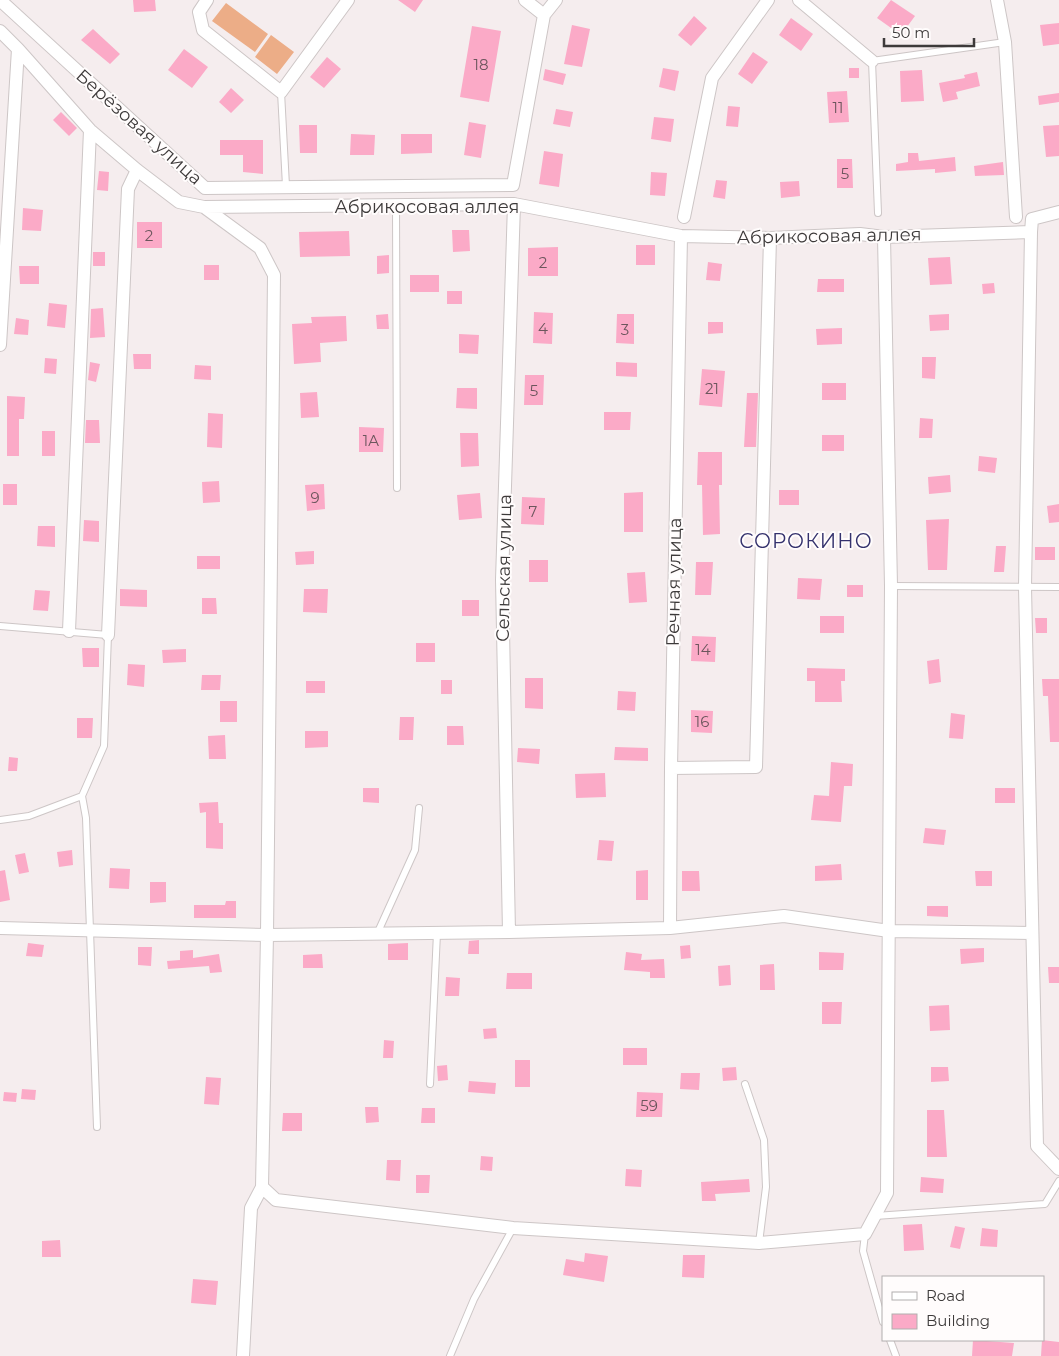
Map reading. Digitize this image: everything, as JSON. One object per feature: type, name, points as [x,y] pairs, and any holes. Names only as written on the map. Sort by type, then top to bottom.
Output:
[{"type":"street","name":"Берёзовая улица","points":[[0,0],[205,188],[513,185],[544,14]]},
{"type":"street","points":[[207,0],[199,12],[203,30],[282,92],[348,0]]},
{"type":"street","points":[[525,0],[544,14],[556,0]]},
{"type":"street","points":[[684,217],[712,78],[768,0]]},
{"type":"street","points":[[799,0],[872,61]]},
{"type":"street","points":[[997,0],[1004,42],[1016,217]]},
{"type":"street","name":"Абрикосовая аллея","points":[[0,31],[90,130],[137,170],[179,202],[204,207],[514,204],[681,236],[770,238],[860,234],[884,237],[1031,232]]},
{"type":"street","points":[[0,345],[18,49]]},
{"type":"street","points":[[69,630],[90,130]]},
{"type":"street","points":[[108,635],[128,189],[137,170]]},
{"type":"street","name":"Сельская улица","points":[[509,932],[502,580],[514,204]]},
{"type":"street","points":[[204,207],[260,248],[274,274],[268,935],[262,1187],[252,1208],[243,1356]]},
{"type":"street","points":[[1059,212],[1032,219],[1025,587],[1037,1146],[1059,1169]]},
{"type":"street","name":"Речная улица","points":[[670,928],[671,768],[681,236]]},
{"type":"street","points":[[262,1187],[276,1200],[513,1228],[759,1242],[865,1234],[887,1193],[891,586],[884,237]]},
{"type":"street","points":[[671,768],[756,767],[770,238]]},
{"type":"street","points":[[0,928],[89,932],[268,935],[509,932],[670,928],[784,916],[889,931],[1032,933]]},
{"type":"lane","points":[[878,213],[872,61],[1004,42]]},
{"type":"lane","points":[[282,92],[286,186]]},
{"type":"lane","points":[[396,206],[396,488]]},
{"type":"lane","points":[[891,586],[1059,587]]},
{"type":"lane","points":[[0,626],[69,630],[108,635],[104,746],[82,796],[86,818],[97,1127]]},
{"type":"lane","points":[[0,820],[29,816],[82,796]]},
{"type":"lane","points":[[377,934],[415,850],[419,808]]},
{"type":"lane","points":[[430,1084],[437,933]]},
{"type":"lane","points":[[745,1084],[764,1140],[766,1187],[759,1242]]},
{"type":"lane","points":[[875,1216],[1045,1204],[1059,1181]]},
{"type":"lane","points":[[450,1356],[474,1299],[513,1228]]},
{"type":"lane","points":[[865,1234],[863,1251],[882,1318]]},
{"type":"lane","points":[[890,1341],[896,1356]]},
{"type":"shaded area","points":[[226,3],[268,34],[255,52],[212,21]]},
{"type":"shaded area","points":[[271,35],[294,52],[277,74],[255,57]]},
{"type":"building","points":[[133,0],[155,0],[156,11],[134,12]]},
{"type":"building","points":[[398,0],[423,0],[415,12]]},
{"type":"building","points":[[891,0],[915,16],[901,35],[877,18]]},
{"type":"building","points":[[694,16],[707,28],[691,46],[678,35]]},
{"type":"building","points":[[791,18],[813,34],[801,51],[779,35]]},
{"type":"building","points":[[1059,23],[1059,44],[1043,46],[1040,25]]},
{"type":"building","points":[[572,25],[590,29],[582,67],[564,64]]},
{"type":"building","points":[[472,26],[501,31],[489,102],[460,97]]},
{"type":"building","points":[[93,29],[120,54],[110,64],[81,40]]},
{"type":"building","points":[[184,49],[208,67],[192,88],[168,70]]},
{"type":"building","points":[[753,52],[768,62],[752,84],[738,74]]},
{"type":"building","points":[[327,57],[341,69],[324,88],[310,77]]},
{"type":"building","points":[[663,68],[679,71],[675,91],[659,87]]},
{"type":"building","points":[[849,68],[859,68],[859,78],[849,78]]},
{"type":"building","points":[[545,69],[566,74],[563,85],[543,80]]},
{"type":"building","points":[[922,70],[924,101],[901,102],[900,71]]},
{"type":"building","points":[[977,72],[980,86],[956,92],[958,99],[943,102],[939,83],[965,78],[964,75]]},
{"type":"building","points":[[231,88],[244,100],[231,113],[219,102]]},
{"type":"building","points":[[847,91],[849,122],[829,123],[827,92]]},
{"type":"building","points":[[1059,93],[1059,102],[1039,105],[1038,96]]},
{"type":"building","points":[[728,106],[740,107],[738,127],[726,126]]},
{"type":"building","points":[[556,109],[573,112],[570,127],[553,124]]},
{"type":"building","points":[[61,112],[77,128],[69,136],[53,120]]},
{"type":"building","points":[[654,117],[674,119],[671,142],[651,139]]},
{"type":"building","points":[[469,122],[486,125],[481,158],[464,155]]},
{"type":"building","points":[[299,125],[317,125],[317,153],[300,153]]},
{"type":"building","points":[[1059,125],[1059,156],[1046,157],[1043,126]]},
{"type":"building","points":[[351,134],[375,135],[374,155],[350,155]]},
{"type":"building","points":[[401,134],[432,134],[432,153],[401,154]]},
{"type":"building","points":[[220,140],[263,140],[263,174],[243,172],[243,155],[220,155]]},
{"type":"building","points":[[544,151],[563,154],[559,187],[539,184]]},
{"type":"building","points":[[908,153],[918,153],[919,161],[955,157],[956,171],[935,173],[935,169],[896,171],[896,164],[908,162]]},
{"type":"building","points":[[837,159],[852,159],[853,188],[837,188]]},
{"type":"building","points":[[1003,162],[1004,175],[975,176],[974,166]]},
{"type":"building","points":[[99,171],[109,172],[108,191],[97,190]]},
{"type":"building","points":[[651,172],[667,173],[665,196],[650,195]]},
{"type":"building","points":[[716,180],[727,181],[725,199],[713,197]]},
{"type":"building","points":[[799,181],[800,196],[781,198],[780,182]]},
{"type":"building","points":[[23,208],[43,210],[41,231],[22,230]]},
{"type":"building","points":[[137,222],[162,222],[162,248],[137,248]]},
{"type":"building","points":[[452,230],[469,230],[470,251],[453,252]]},
{"type":"building","points":[[349,231],[350,256],[300,257],[299,232]]},
{"type":"building","points":[[636,245],[655,245],[655,265],[636,265]]},
{"type":"building","points":[[558,247],[558,276],[528,276],[528,248]]},
{"type":"building","points":[[93,252],[105,252],[105,266],[93,266]]},
{"type":"building","points":[[389,255],[389,273],[377,274],[377,256]]},
{"type":"building","points":[[950,257],[952,284],[930,285],[928,258]]},
{"type":"building","points":[[708,262],[722,264],[720,281],[706,280]]},
{"type":"building","points":[[204,265],[219,265],[219,280],[204,280]]},
{"type":"building","points":[[19,266],[39,266],[39,284],[20,284]]},
{"type":"building","points":[[410,275],[439,275],[439,292],[410,292]]},
{"type":"building","points":[[818,279],[844,279],[844,292],[817,292]]},
{"type":"building","points":[[994,283],[995,293],[983,294],[982,284]]},
{"type":"building","points":[[447,291],[462,291],[462,304],[447,304]]},
{"type":"building","points":[[49,303],[67,305],[65,328],[47,326]]},
{"type":"building","points":[[103,308],[105,337],[90,338],[91,309]]},
{"type":"building","points":[[534,312],[553,313],[552,344],[533,343]]},
{"type":"building","points":[[388,314],[389,329],[377,329],[376,315]]},
{"type":"building","points":[[617,314],[634,314],[634,344],[616,343]]},
{"type":"building","points":[[949,314],[949,330],[930,331],[929,315]]},
{"type":"building","points":[[346,316],[347,341],[320,343],[321,362],[294,364],[292,324],[312,323],[311,317]]},
{"type":"building","points":[[16,318],[29,320],[28,335],[14,334]]},
{"type":"building","points":[[708,322],[723,322],[723,333],[708,334]]},
{"type":"building","points":[[842,328],[842,344],[817,345],[816,329]]},
{"type":"building","points":[[459,334],[479,335],[478,354],[459,353]]},
{"type":"building","points":[[133,354],[151,354],[151,369],[134,369]]},
{"type":"building","points":[[922,357],[936,357],[935,379],[922,378]]},
{"type":"building","points":[[45,358],[57,359],[56,374],[44,373]]},
{"type":"building","points":[[90,362],[100,364],[96,382],[88,380]]},
{"type":"building","points":[[616,362],[637,363],[637,377],[616,376]]},
{"type":"building","points":[[195,365],[211,366],[211,380],[194,379]]},
{"type":"building","points":[[702,369],[725,371],[722,407],[699,405]]},
{"type":"building","points":[[525,375],[544,375],[543,405],[524,405]]},
{"type":"building","points":[[822,383],[846,383],[846,400],[822,400]]},
{"type":"building","points":[[457,388],[477,388],[477,409],[456,408]]},
{"type":"building","points":[[317,392],[319,417],[301,418],[300,393]]},
{"type":"building","points":[[747,393],[758,393],[756,447],[744,447]]},
{"type":"building","points":[[7,396],[25,397],[24,419],[19,419],[19,456],[7,456]]},
{"type":"building","points":[[604,412],[631,412],[630,430],[604,430]]},
{"type":"building","points":[[208,413],[223,414],[222,448],[207,447]]},
{"type":"building","points":[[920,418],[933,419],[932,438],[919,438]]},
{"type":"building","points":[[86,420],[99,420],[100,443],[85,443]]},
{"type":"building","points":[[359,427],[384,428],[383,452],[359,452]]},
{"type":"building","points":[[42,431],[55,431],[55,456],[42,456]]},
{"type":"building","points":[[460,433],[478,433],[479,466],[461,467]]},
{"type":"building","points":[[822,435],[844,435],[844,451],[822,451]]},
{"type":"building","points":[[698,452],[722,452],[722,485],[719,485],[720,534],[703,535],[702,485],[697,485]]},
{"type":"building","points":[[979,456],[997,458],[995,473],[978,471]]},
{"type":"building","points":[[950,475],[951,492],[929,494],[928,477]]},
{"type":"building","points":[[219,481],[220,502],[203,503],[202,482]]},
{"type":"building","points":[[3,484],[17,484],[17,505],[3,505]]},
{"type":"building","points":[[324,484],[325,509],[307,511],[305,485]]},
{"type":"building","points":[[779,490],[799,490],[799,505],[779,505]]},
{"type":"building","points":[[643,492],[643,532],[624,532],[624,493]]},
{"type":"building","points":[[480,493],[482,518],[459,520],[457,495]]},
{"type":"building","points":[[522,497],[545,498],[544,525],[521,524]]},
{"type":"building","points":[[1059,504],[1059,522],[1049,523],[1047,506]]},
{"type":"building","points":[[949,519],[947,570],[928,570],[926,520]]},
{"type":"building","points":[[84,520],[99,521],[99,542],[83,541]]},
{"type":"building","points":[[38,526],[55,526],[55,547],[37,546]]},
{"type":"building","points":[[996,546],[1006,546],[1004,572],[994,572]]},
{"type":"building","points":[[1035,547],[1055,547],[1055,560],[1035,560]]},
{"type":"building","points":[[314,551],[314,564],[296,565],[295,552]]},
{"type":"building","points":[[197,556],[220,556],[220,569],[197,569]]},
{"type":"building","points":[[529,560],[548,560],[548,582],[529,582]]},
{"type":"building","points":[[696,562],[713,562],[711,595],[695,595]]},
{"type":"building","points":[[645,572],[647,602],[629,603],[627,573]]},
{"type":"building","points":[[798,578],[822,579],[820,600],[797,599]]},
{"type":"building","points":[[847,585],[863,585],[863,597],[847,597]]},
{"type":"building","points":[[120,589],[147,590],[147,607],[120,606]]},
{"type":"building","points":[[304,589],[328,589],[327,613],[303,612]]},
{"type":"building","points":[[35,590],[50,591],[48,611],[33,610]]},
{"type":"building","points":[[202,598],[216,598],[217,614],[202,614]]},
{"type":"building","points":[[462,600],[479,600],[479,616],[462,616]]},
{"type":"building","points":[[820,616],[844,616],[844,633],[820,633]]},
{"type":"building","points":[[1035,618],[1047,618],[1047,633],[1036,633]]},
{"type":"building","points":[[692,636],[716,637],[715,662],[691,661]]},
{"type":"building","points":[[416,643],[435,643],[435,662],[416,662]]},
{"type":"building","points":[[82,648],[99,648],[99,667],[83,667]]},
{"type":"building","points":[[186,649],[186,662],[163,663],[162,650]]},
{"type":"building","points":[[939,659],[941,682],[929,684],[927,661]]},
{"type":"building","points":[[128,664],[145,665],[144,687],[127,685]]},
{"type":"building","points":[[807,668],[845,669],[845,681],[841,681],[842,702],[815,702],[815,681],[807,681]]},
{"type":"building","points":[[202,675],[221,675],[220,690],[201,690]]},
{"type":"building","points":[[525,678],[543,678],[543,709],[525,708]]},
{"type":"building","points":[[1042,679],[1059,679],[1059,742],[1050,742],[1048,696],[1043,696]]},
{"type":"building","points":[[441,680],[452,680],[452,694],[441,694]]},
{"type":"building","points":[[306,681],[325,681],[325,693],[306,693]]},
{"type":"building","points":[[618,691],[636,692],[635,711],[617,710]]},
{"type":"building","points":[[220,701],[237,701],[237,722],[220,722]]},
{"type":"building","points":[[691,710],[713,711],[712,733],[691,732]]},
{"type":"building","points":[[951,713],[965,715],[963,739],[949,738]]},
{"type":"building","points":[[400,717],[414,717],[413,740],[399,740]]},
{"type":"building","points":[[77,718],[93,718],[92,738],[77,738]]},
{"type":"building","points":[[447,726],[463,726],[464,745],[447,745]]},
{"type":"building","points":[[305,731],[328,731],[328,747],[305,748]]},
{"type":"building","points":[[225,735],[226,759],[209,759],[208,736]]},
{"type":"building","points":[[615,747],[648,748],[648,761],[614,760]]},
{"type":"building","points":[[518,748],[540,749],[539,764],[517,762]]},
{"type":"building","points":[[9,757],[18,758],[17,771],[8,771]]},
{"type":"building","points":[[831,762],[853,764],[852,786],[844,786],[841,822],[811,820],[814,795],[829,796]]},
{"type":"building","points":[[605,773],[606,797],[576,798],[575,774]]},
{"type":"building","points":[[363,788],[379,788],[379,803],[363,802]]},
{"type":"building","points":[[995,788],[1015,788],[1015,803],[995,803]]},
{"type":"building","points":[[218,802],[219,823],[223,823],[223,849],[206,848],[206,812],[200,813],[199,803]]},
{"type":"building","points":[[925,828],[946,830],[944,845],[923,843]]},
{"type":"building","points":[[599,840],[614,841],[612,861],[597,860]]},
{"type":"building","points":[[72,850],[73,865],[59,867],[57,852]]},
{"type":"building","points":[[25,853],[29,872],[19,874],[15,855]]},
{"type":"building","points":[[841,864],[842,880],[815,881],[815,866]]},
{"type":"building","points":[[110,868],[130,869],[129,889],[109,888]]},
{"type":"building","points":[[5,870],[10,900],[0,902],[0,871]]},
{"type":"building","points":[[648,870],[648,900],[636,900],[636,871]]},
{"type":"building","points":[[682,871],[699,871],[700,891],[682,891]]},
{"type":"building","points":[[975,871],[992,871],[992,886],[976,886]]},
{"type":"building","points":[[150,882],[166,882],[166,902],[150,903]]},
{"type":"building","points":[[226,901],[236,901],[236,918],[194,918],[194,905],[225,905]]},
{"type":"building","points":[[927,906],[948,906],[948,917],[927,916]]},
{"type":"building","points":[[479,940],[479,954],[468,954],[469,941]]},
{"type":"building","points":[[28,943],[44,945],[42,957],[26,956]]},
{"type":"building","points":[[408,943],[408,960],[388,960],[388,944]]},
{"type":"building","points":[[690,945],[691,958],[681,959],[680,946]]},
{"type":"building","points":[[138,947],[152,947],[151,966],[138,965]]},
{"type":"building","points":[[984,948],[984,962],[961,964],[960,949]]},
{"type":"building","points":[[193,950],[193,958],[219,954],[222,972],[210,973],[209,966],[168,969],[167,961],[180,960],[180,951]]},
{"type":"building","points":[[626,952],[642,954],[641,960],[664,959],[665,978],[650,978],[650,972],[624,970]]},
{"type":"building","points":[[819,952],[844,953],[843,970],[819,970]]},
{"type":"building","points":[[322,954],[323,968],[303,968],[303,955]]},
{"type":"building","points":[[774,964],[775,990],[760,990],[760,965]]},
{"type":"building","points":[[730,965],[731,985],[719,986],[718,966]]},
{"type":"building","points":[[1048,967],[1059,967],[1059,983],[1049,983]]},
{"type":"building","points":[[507,973],[532,973],[532,989],[506,989]]},
{"type":"building","points":[[446,977],[460,978],[459,996],[445,996]]},
{"type":"building","points":[[822,1002],[842,1002],[841,1024],[822,1024]]},
{"type":"building","points":[[949,1005],[950,1030],[930,1031],[929,1006]]},
{"type":"building","points":[[496,1028],[497,1038],[484,1039],[483,1029]]},
{"type":"building","points":[[384,1040],[394,1041],[393,1058],[383,1058]]},
{"type":"building","points":[[623,1048],[647,1048],[647,1065],[623,1065]]},
{"type":"building","points":[[515,1060],[530,1060],[530,1087],[515,1087]]},
{"type":"building","points":[[447,1065],[448,1080],[438,1081],[437,1066]]},
{"type":"building","points":[[736,1067],[737,1080],[723,1081],[722,1068]]},
{"type":"building","points":[[931,1067],[948,1067],[949,1081],[931,1082]]},
{"type":"building","points":[[681,1073],[700,1073],[699,1090],[680,1089]]},
{"type":"building","points":[[206,1077],[221,1078],[219,1105],[204,1104]]},
{"type":"building","points":[[469,1081],[496,1083],[495,1094],[468,1092]]},
{"type":"building","points":[[22,1089],[36,1090],[35,1100],[21,1099]]},
{"type":"building","points":[[4,1092],[17,1093],[16,1102],[3,1101]]},
{"type":"building","points":[[637,1092],[663,1093],[662,1117],[636,1117]]},
{"type":"building","points":[[365,1107],[378,1107],[379,1122],[366,1123]]},
{"type":"building","points":[[422,1108],[435,1108],[435,1123],[421,1123]]},
{"type":"building","points":[[927,1110],[944,1110],[947,1157],[927,1157]]},
{"type":"building","points":[[283,1113],[302,1113],[302,1131],[282,1131]]},
{"type":"building","points":[[481,1156],[493,1157],[492,1171],[480,1170]]},
{"type":"building","points":[[387,1160],[401,1160],[400,1181],[386,1180]]},
{"type":"building","points":[[626,1169],[642,1170],[641,1187],[625,1186]]},
{"type":"building","points":[[416,1175],[430,1175],[429,1193],[416,1193]]},
{"type":"building","points":[[921,1177],[944,1179],[943,1193],[920,1192]]},
{"type":"building","points":[[749,1179],[750,1192],[715,1194],[716,1201],[702,1201],[701,1182]]},
{"type":"building","points":[[922,1224],[924,1250],[904,1251],[903,1225]]},
{"type":"building","points":[[955,1226],[965,1228],[960,1249],[950,1247]]},
{"type":"building","points":[[982,1228],[998,1230],[997,1247],[980,1246]]},
{"type":"building","points":[[60,1240],[61,1257],[42,1257],[42,1241]]},
{"type":"building","points":[[585,1253],[608,1256],[604,1282],[563,1275],[566,1259],[584,1262]]},
{"type":"building","points":[[683,1255],[705,1255],[704,1278],[682,1277]]},
{"type":"building","points":[[193,1279],[218,1281],[216,1305],[191,1303]]},
{"type":"building","points":[[973,1341],[1014,1343],[1012,1356],[972,1356]]},
{"type":"building","points":[[1042,1341],[1059,1342],[1059,1356],[1041,1356]]},
{"type":"district","name":"СОРОКИНО","points":[[806,541]]}]
